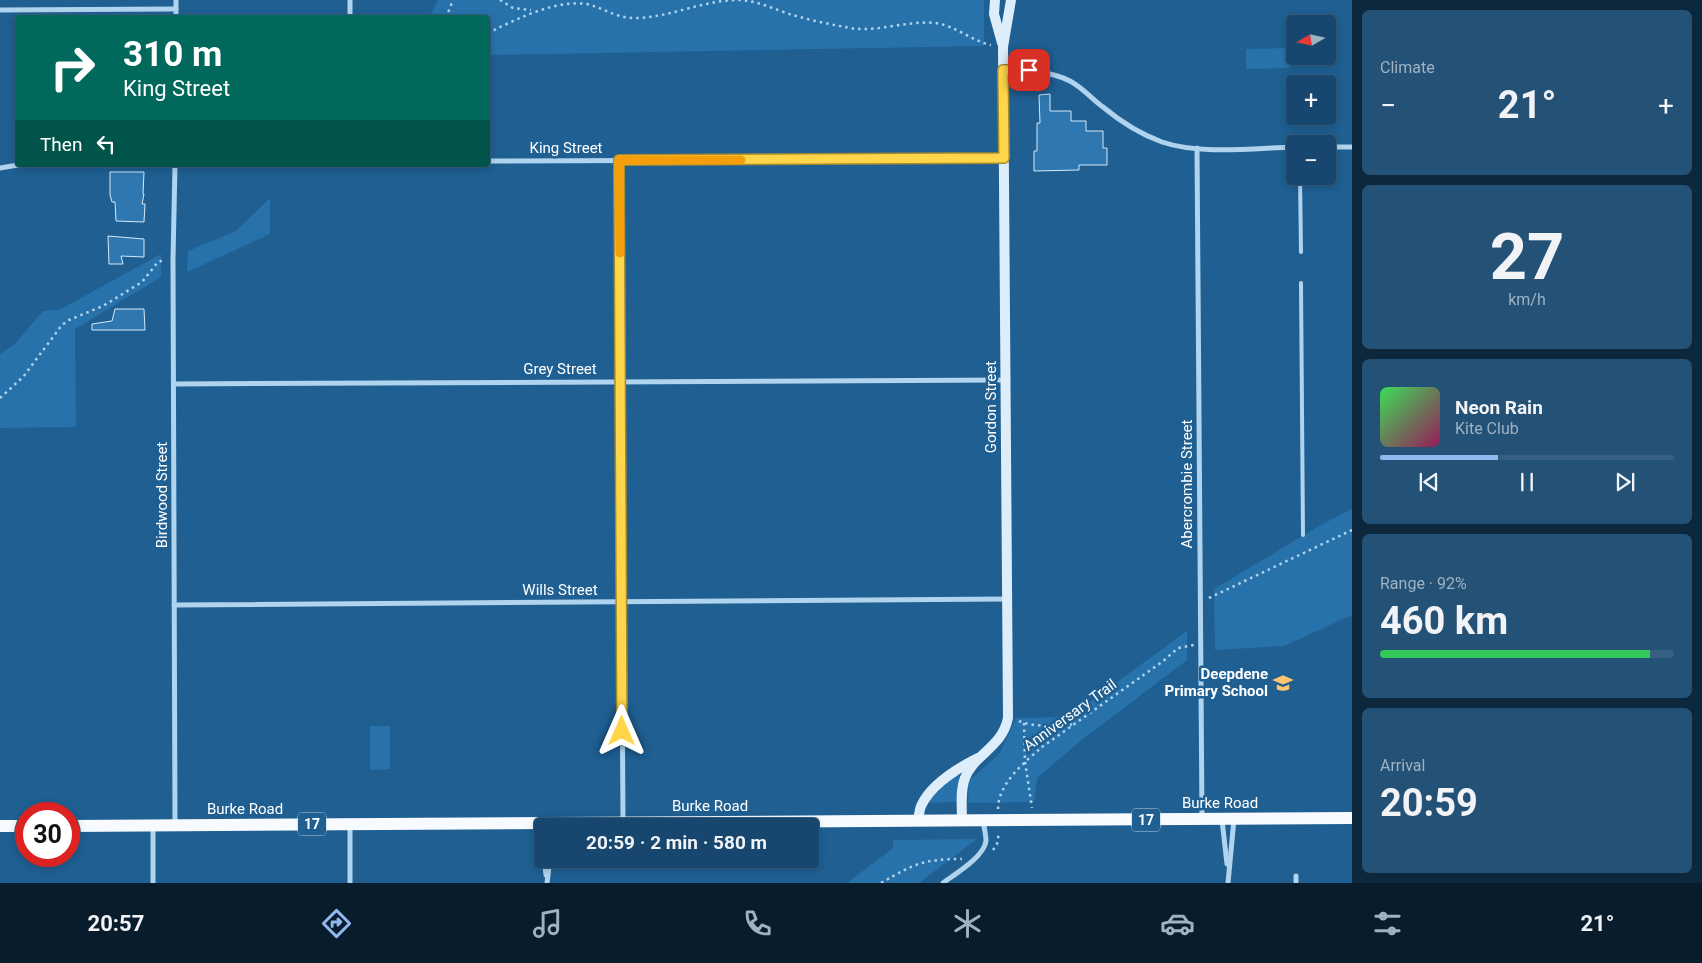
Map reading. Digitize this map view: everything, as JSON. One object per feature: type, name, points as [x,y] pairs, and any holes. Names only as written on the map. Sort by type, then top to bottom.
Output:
[{"type":"main road","name":"Burke Road","points":[[819,822],[1352,818]]},
{"type":"main road","name":"Burke Road","points":[[80,826],[534,823]]},
{"type":"main road","points":[[0,826],[15,826]]},
{"type":"street","points":[[176,0],[176,15]]},
{"type":"street","points":[[350,0],[350,15]]},
{"type":"street","name":"Gordon Street","points":[[995,0],[994,14],[1003,47]]},
{"type":"street","name":"Gordon Street","points":[[962,821],[964,779],[981,757],[1000,738],[1008,718],[1003,47],[1011,0]]},
{"type":"street","points":[[0,10],[176,9]]},
{"type":"street","points":[[1003,70],[1029,70],[1070,81],[1080,87],[1114,116],[1138,132],[1172,144],[1197,148],[1286,147]]},
{"type":"street","points":[[1336,147],[1352,146]]},
{"type":"street","name":"Abercrombie Street","points":[[1197,148],[1202,820]]},
{"type":"street","name":"King Street","points":[[490,161],[1004,158]]},
{"type":"street","points":[[619,160],[623,818]]},
{"type":"street","points":[[0,168],[15,166]]},
{"type":"street","name":"Birdwood Street","points":[[175,167],[173,259],[175,825]]},
{"type":"street","name":"Grey Street","points":[[174,384],[1005,380]]},
{"type":"street","name":"Wills Street","points":[[174,605],[1007,600]]},
{"type":"street","name":"Gordon Street","points":[[918,821],[922,804],[931,790],[965,764],[981,757]]},
{"type":"street","points":[[1228,819],[1228,883]]},
{"type":"street","points":[[1228,819],[1228,874]]},
{"type":"street","points":[[943,883],[978,857],[986,843],[983,821]]},
{"type":"street","points":[[350,824],[350,883]]},
{"type":"street","points":[[152,825],[153,883]]},
{"type":"street","points":[[545,868],[547,883]]},
{"type":"street","points":[[547,883],[549,868]]},
{"type":"street","points":[[1296,876],[1296,883]]},
{"type":"lane","points":[[1300,185],[1301,252]]},
{"type":"lane","points":[[1301,283],[1303,535]]},
{"type":"path","points":[[447,15],[453,0]]},
{"type":"path","points":[[500,0],[513,8],[533,10]]},
{"type":"path","points":[[490,32],[533,10],[564,3],[576,2],[586,4],[609,13],[633,18],[667,14],[711,2],[741,0],[795,16],[850,28],[872,29],[936,23],[945,25],[984,43],[1003,47]]},
{"type":"path","points":[[0,398],[23,377],[62,325],[69,320],[103,306],[142,282],[158,262],[173,259]]},
{"type":"path","points":[[1200,602],[1352,530]]},
{"type":"path","name":"Anniversary Trail","points":[[998,838],[998,804],[1001,794],[1025,762],[1162,662],[1178,648],[1191,645],[1200,646]]},
{"type":"path","points":[[1008,718],[1042,726],[1066,723],[1072,726]]},
{"type":"path","points":[[1024,723],[1025,762],[1034,821]]},
{"type":"path","points":[[881,883],[905,869],[925,861],[978,857]]},
{"type":"shaded area","points":[[438,0],[984,0],[984,46],[490,55],[490,15],[430,15]]},
{"type":"shaded area","points":[[1286,48],[1286,65],[1290,65],[1290,68],[1246,69],[1246,49]]},
{"type":"shaded area","points":[[270,198],[270,234],[187,272],[188,251],[236,231]]},
{"type":"shaded area","points":[[161,254],[161,277],[75,329],[76,427],[0,428],[0,354],[14,345],[43,311],[59,310]]},
{"type":"shaded area","points":[[1352,509],[1352,615],[1284,646],[1215,650],[1214,589],[1319,526]]},
{"type":"shaded area","points":[[1187,631],[1187,660],[1083,739],[1037,778],[1034,802],[968,803],[969,781],[1000,753],[1016,718],[1069,717]]},
{"type":"shaded area","points":[[370,726],[390,726],[390,769],[370,770]]},
{"type":"shaded area","points":[[958,773],[960,778],[957,802],[926,803],[929,798]]},
{"type":"shaded area","points":[[977,839],[919,883],[847,883],[893,848],[893,840]]},
{"type":"building","points":[[1050,94],[1050,111],[1071,111],[1071,121],[1086,121],[1086,131],[1103,131],[1103,148],[1107,148],[1107,165],[1079,165],[1079,170],[1034,171],[1034,151],[1037,151],[1037,123],[1040,123],[1039,95]]},
{"type":"building","points":[[110,172],[144,172],[142,204],[145,204],[144,222],[116,221],[115,202],[112,202],[110,195]]},
{"type":"building","points":[[108,236],[144,239],[144,257],[121,256],[123,264],[109,264]]},
{"type":"building","points":[[115,309],[144,309],[145,330],[92,330],[92,324],[112,321]]},
{"type":"slow traffic","points":[[620,253],[619,160],[741,160]]},
{"type":"place","name":"Deepdene Primary School","points":[[1283,683]]},
{"type":"route","points":[[622,731],[619,160],[1004,158],[1003,70],[1029,70]]}]
